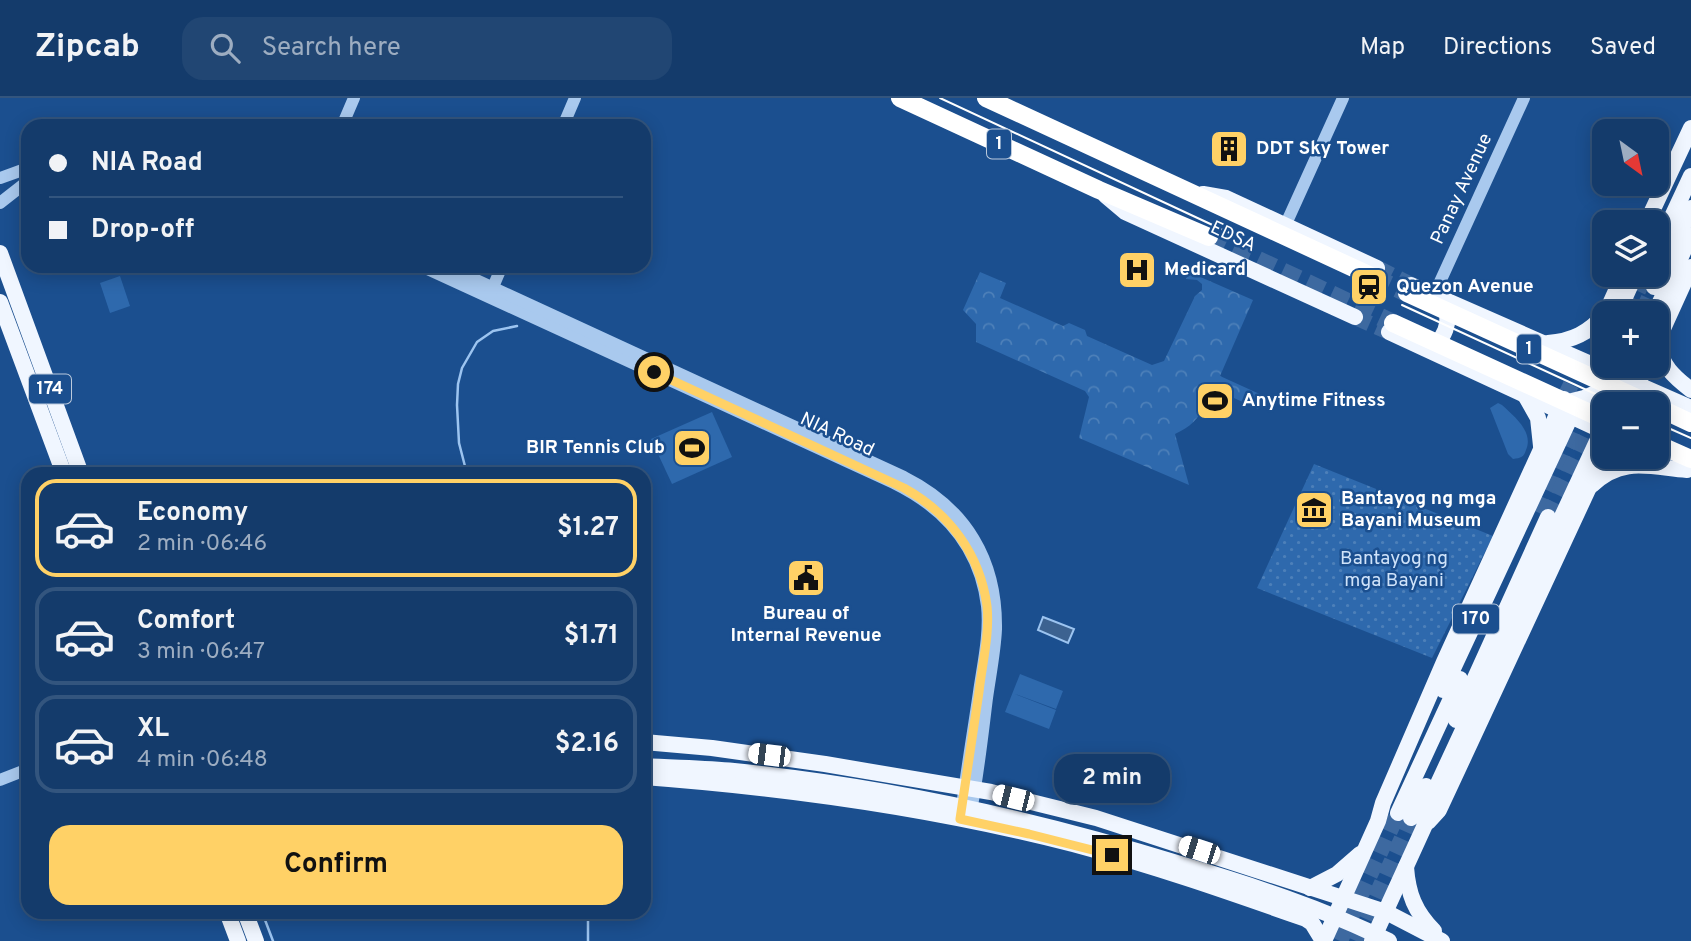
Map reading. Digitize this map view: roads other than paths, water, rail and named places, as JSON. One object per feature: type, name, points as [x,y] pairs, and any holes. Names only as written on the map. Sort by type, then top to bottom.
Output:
[{"type":"highway","name":"EDSA","points":[[900,98],[1099,190],[1209,237]]},
{"type":"highway","name":"EDSA","points":[[986,98],[1223,208],[1375,272]]},
{"type":"highway","name":"1","points":[[1409,289],[1625,392]]},
{"type":"highway","name":"1","points":[[1391,328],[1592,421]]},
{"type":"highway","points":[[1669,413],[1691,423]]},
{"type":"highway","points":[[1669,452],[1690,467]]},
{"type":"main road","points":[[1653,210],[1691,128]]},
{"type":"main road","points":[[1664,210],[1691,152]]},
{"type":"main road","points":[[1669,223],[1691,176]]},
{"type":"main road","name":"EDSA","points":[[1099,190],[1125,212],[1354,317]]},
{"type":"main road","name":"EDSA","points":[[1186,191],[1226,198],[1375,272]]},
{"type":"main road","points":[[1669,242],[1691,208]]},
{"type":"main road","points":[[1661,301],[1691,235]]},
{"type":"main road","name":"174","points":[[0,253],[5,306],[62,467]]},
{"type":"main road","points":[[1669,316],[1691,267]]},
{"type":"main road","points":[[1627,301],[1638,287]]},
{"type":"main road","name":"1","points":[[1409,289],[1439,297],[1548,344],[1587,366],[1630,385],[1691,408]]},
{"type":"main road","points":[[1439,297],[1448,317],[1446,329],[1430,351],[1456,354],[1566,407],[1630,385],[1691,416]]},
{"type":"main road","name":"174","points":[[5,306],[78,467]]},
{"type":"main road","points":[[1548,344],[1581,335],[1592,327]]},
{"type":"main road","name":"1","points":[[1391,328],[1430,351],[1523,394],[1566,407],[1592,421]]},
{"type":"main road","points":[[1587,366],[1592,352]]},
{"type":"main road","points":[[1587,366],[1592,359]]},
{"type":"main road","points":[[1669,371],[1691,390]]},
{"type":"main road","points":[[1523,394],[1538,418],[1542,436],[1541,448]]},
{"type":"main road","name":"170","points":[[1378,821],[1383,803],[1444,662],[1541,448],[1566,407]]},
{"type":"main road","name":"170","points":[[1324,941],[1378,821],[1396,792],[1566,407]]},
{"type":"main road","name":"170","points":[[1411,820],[1429,803],[1592,453]]},
{"type":"main road","points":[[1669,460],[1690,467]]},
{"type":"main road","points":[[1588,489],[1608,472],[1620,466],[1690,467]]},
{"type":"main road","name":"170","points":[[1411,820],[1439,810],[1597,469]]},
{"type":"main road","name":"170","points":[[1378,939],[1386,912],[1406,866],[1411,820],[1542,514]]},
{"type":"main road","points":[[651,743],[769,755],[970,789],[1096,818],[1386,912],[1442,941]]},
{"type":"main road","points":[[651,766],[746,773],[822,783],[966,814],[1199,881],[1308,920],[1324,941]]},
{"type":"main road","points":[[651,778],[821,794],[966,814],[1092,836],[1252,885],[1335,917],[1378,939]]},
{"type":"main road","points":[[1310,888],[1337,874],[1366,847]]},
{"type":"main road","points":[[1406,866],[1408,888],[1414,908],[1442,941]]},
{"type":"main road","points":[[230,919],[238,941]]},
{"type":"main road","points":[[248,919],[256,941]]},
{"type":"street","points":[[345,119],[354,98]]},
{"type":"street","points":[[566,119],[575,98]]},
{"type":"street","points":[[1285,226],[1343,98]]},
{"type":"street","name":"Panay Avenue","points":[[1439,297],[1524,98]]},
{"type":"street","points":[[0,178],[21,170]]},
{"type":"street","points":[[0,203],[21,186]]},
{"type":"street","name":"NIA Road","points":[[439,273],[491,293],[894,483],[923,498],[940,512],[954,527],[972,555],[987,605],[986,637],[966,814]]},
{"type":"street","name":"NIA Road","points":[[458,273],[491,293]]},
{"type":"street","points":[[491,293],[499,273]]},
{"type":"street","points":[[0,780],[21,772]]},
{"type":"waterway","points":[[465,467],[459,443],[457,405],[462,368],[477,342],[493,331],[517,326]]},
{"type":"waterway","points":[[265,919],[273,941]]},
{"type":"waterway","points":[[588,919],[588,941]]},
{"type":"tunnel","points":[[1209,237],[1393,323]]},
{"type":"tunnel","points":[[1377,268],[1411,285]]},
{"type":"tunnel","points":[[1373,277],[1407,293]]},
{"type":"tunnel","points":[[1633,301],[1640,287]]},
{"type":"tunnel","points":[[1648,301],[1654,287]]},
{"type":"tunnel","points":[[1355,317],[1389,332]]},
{"type":"tunnel","points":[[1564,399],[1579,368]]},
{"type":"tunnel","points":[[1548,517],[1612,378]]},
{"type":"tunnel","points":[[1537,512],[1583,410]]},
{"type":"tunnel","points":[[1340,941],[1398,813]]},
{"type":"tunnel","points":[[1356,941],[1411,818]]},
{"type":"tram line","points":[[940,98],[1234,235]]},
{"type":"tram line","points":[[1402,305],[1592,392]]},
{"type":"tram line","points":[[1669,428],[1691,438]]},
{"type":"place","name":"DDT Sky Tower","points":[[1229,149]]},
{"type":"place","name":"Medicard","points":[[1137,270]]},
{"type":"place","name":"Quezon Avenue","points":[[1369,287]]},
{"type":"place","name":"Anytime Fitness","points":[[1215,401]]},
{"type":"place","name":"BIR Tennis Club","points":[[692,448]]},
{"type":"place","name":"Bantayog ng mga Bayani Museum","points":[[1314,510]]},
{"type":"place","name":"Bureau of Internal Revenue","points":[[806,578]]},
{"type":"park label","name":"Bantayog ng mga Bayani","points":[[1394,570]]}]
